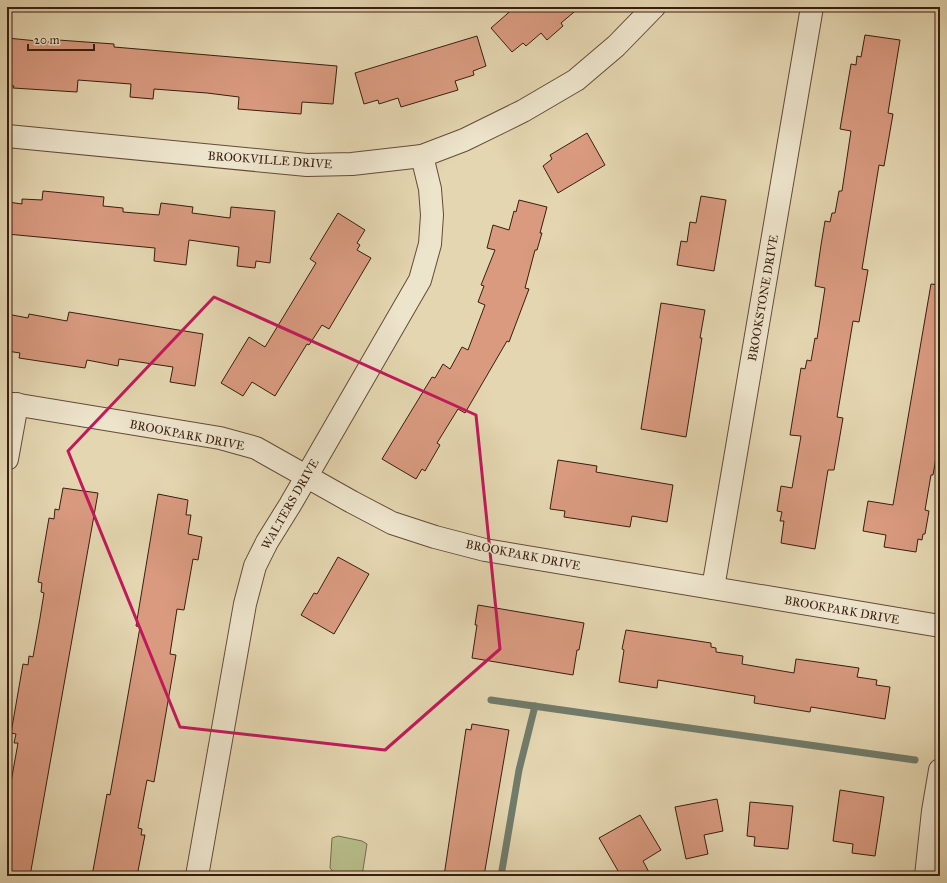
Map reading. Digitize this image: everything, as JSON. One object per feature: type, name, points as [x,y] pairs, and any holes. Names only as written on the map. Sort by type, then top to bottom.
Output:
[{"type":"street","name":"BROOKVILLE DRIVE","points":[[7,136],[307,164],[352,164],[422,156],[464,140],[523,111],[576,80],[616,46],[654,7]]},
{"type":"street","name":"BROOKSTONE DRIVE","points":[[713,588],[812,7]]},
{"type":"street","name":"WALTERS DRIVE","points":[[197,876],[245,604],[255,566],[267,542],[420,280],[430,244],[432,214],[430,189],[422,156]]},
{"type":"street","name":"BROOKPARK DRIVE","points":[[12,404],[220,438],[256,448],[392,523],[435,537],[485,550],[940,626]]},
{"type":"street","points":[[7,459],[12,404]]},
{"type":"street","points":[[926,876],[933,811],[940,770]]},
{"type":"highlighted area","points":[[214,297],[476,415],[500,649],[385,750],[180,727],[68,451]]},
{"type":"green space","points":[[338,836],[362,841],[367,844],[362,876],[337,876],[330,868],[332,838]]},
{"type":"building","points":[[515,7],[580,7],[561,23],[563,26],[547,40],[541,33],[526,46],[523,43],[512,52],[491,28]]},
{"type":"building","points":[[865,35],[900,40],[888,113],[893,114],[884,166],[879,165],[862,269],[868,270],[859,322],[853,321],[837,417],[843,418],[834,470],[828,470],[815,549],[781,543],[784,521],[780,521],[782,512],[777,511],[781,486],[792,488],[801,436],[790,435],[801,368],[805,369],[807,360],[811,361],[815,338],[817,339],[825,288],[815,286],[821,245],[825,221],[830,222],[832,213],[835,213],[839,191],[842,191],[851,131],[840,129],[851,64],[856,65],[857,56],[861,57]]},
{"type":"building","points":[[477,36],[486,66],[473,71],[474,75],[455,81],[458,90],[401,107],[398,98],[379,104],[378,100],[364,104],[355,73]]},
{"type":"building","points":[[7,38],[58,43],[58,40],[114,44],[114,47],[337,66],[333,104],[302,102],[301,114],[238,109],[239,97],[207,93],[154,89],[153,99],[130,97],[131,84],[78,80],[77,92],[13,88],[14,86],[8,85],[9,80],[7,80]]},
{"type":"building","points":[[587,133],[605,165],[558,193],[543,166],[552,159],[550,155]]},
{"type":"building","points":[[43,191],[104,197],[103,206],[123,208],[123,212],[159,215],[161,203],[193,207],[192,213],[230,218],[231,207],[275,211],[270,263],[256,261],[255,268],[237,266],[239,247],[189,240],[186,265],[154,261],[155,248],[7,234],[8,202],[22,204],[22,199],[42,200]]},
{"type":"building","points":[[701,196],[726,200],[714,271],[677,265],[681,241],[687,242],[690,222],[696,223]]},
{"type":"building","points":[[519,200],[547,207],[540,233],[542,233],[537,250],[535,250],[525,288],[529,289],[509,342],[507,341],[465,413],[458,409],[437,443],[440,445],[425,471],[422,469],[416,479],[382,459],[432,377],[435,378],[443,364],[450,369],[462,347],[468,350],[485,305],[478,302],[484,286],[481,285],[495,250],[487,248],[493,225],[509,230],[514,211],[516,212]]},
{"type":"building","points":[[338,213],[365,230],[357,243],[360,245],[357,250],[371,258],[329,329],[322,325],[309,345],[307,344],[275,396],[252,382],[243,396],[221,383],[249,337],[265,347],[316,263],[310,259]]},
{"type":"building","points":[[931,284],[940,285],[940,435],[925,510],[929,511],[925,534],[923,534],[922,540],[918,539],[916,552],[884,547],[886,535],[863,531],[868,501],[893,505]]},
{"type":"building","points":[[661,303],[705,310],[686,437],[641,429]]},
{"type":"building","points":[[69,312],[203,334],[195,386],[170,382],[173,367],[119,359],[118,366],[87,360],[85,368],[19,358],[20,353],[7,351],[7,314],[28,318],[29,314],[67,321]]},
{"type":"building","points":[[558,460],[597,466],[596,472],[673,485],[667,522],[632,516],[630,527],[564,517],[565,511],[550,509]]},
{"type":"building","points":[[63,488],[98,493],[30,876],[7,876],[7,804],[18,743],[14,743],[16,734],[11,733],[23,664],[28,665],[29,656],[33,657],[40,618],[44,593],[41,592],[42,583],[38,582],[49,518],[54,519],[55,509],[59,510]]},
{"type":"building","points":[[158,494],[188,500],[186,515],[191,515],[188,534],[202,537],[198,560],[193,559],[184,610],[177,609],[170,654],[176,655],[154,782],[147,780],[138,828],[142,829],[141,835],[145,835],[137,876],[92,876],[107,794],[110,795],[140,627],[136,626]]},
{"type":"building","points":[[338,557],[369,574],[334,634],[301,615],[314,593],[317,594]]},
{"type":"building","points":[[478,605],[584,623],[579,650],[577,650],[573,675],[472,658],[477,625],[475,625]]},
{"type":"building","points":[[626,630],[711,643],[711,647],[716,648],[716,652],[743,656],[742,664],[794,673],[796,659],[859,668],[857,677],[877,680],[876,685],[890,687],[885,719],[811,707],[810,712],[754,703],[755,696],[658,680],[657,688],[619,682],[624,650],[622,649]]},
{"type":"building","points":[[472,724],[509,730],[484,876],[444,876],[466,729],[471,730]]},
{"type":"building","points":[[840,790],[884,797],[875,856],[852,853],[853,844],[833,841]]},
{"type":"building","points":[[717,799],[723,831],[704,835],[708,854],[686,859],[675,807]]},
{"type":"building","points":[[750,802],[793,806],[788,849],[754,846],[755,837],[747,836]]},
{"type":"building","points":[[640,815],[661,850],[643,861],[651,876],[621,876],[599,838]]},
{"type":"waterway","points":[[491,700],[915,760]]},
{"type":"waterway","points":[[501,876],[519,770],[535,706]]}]
